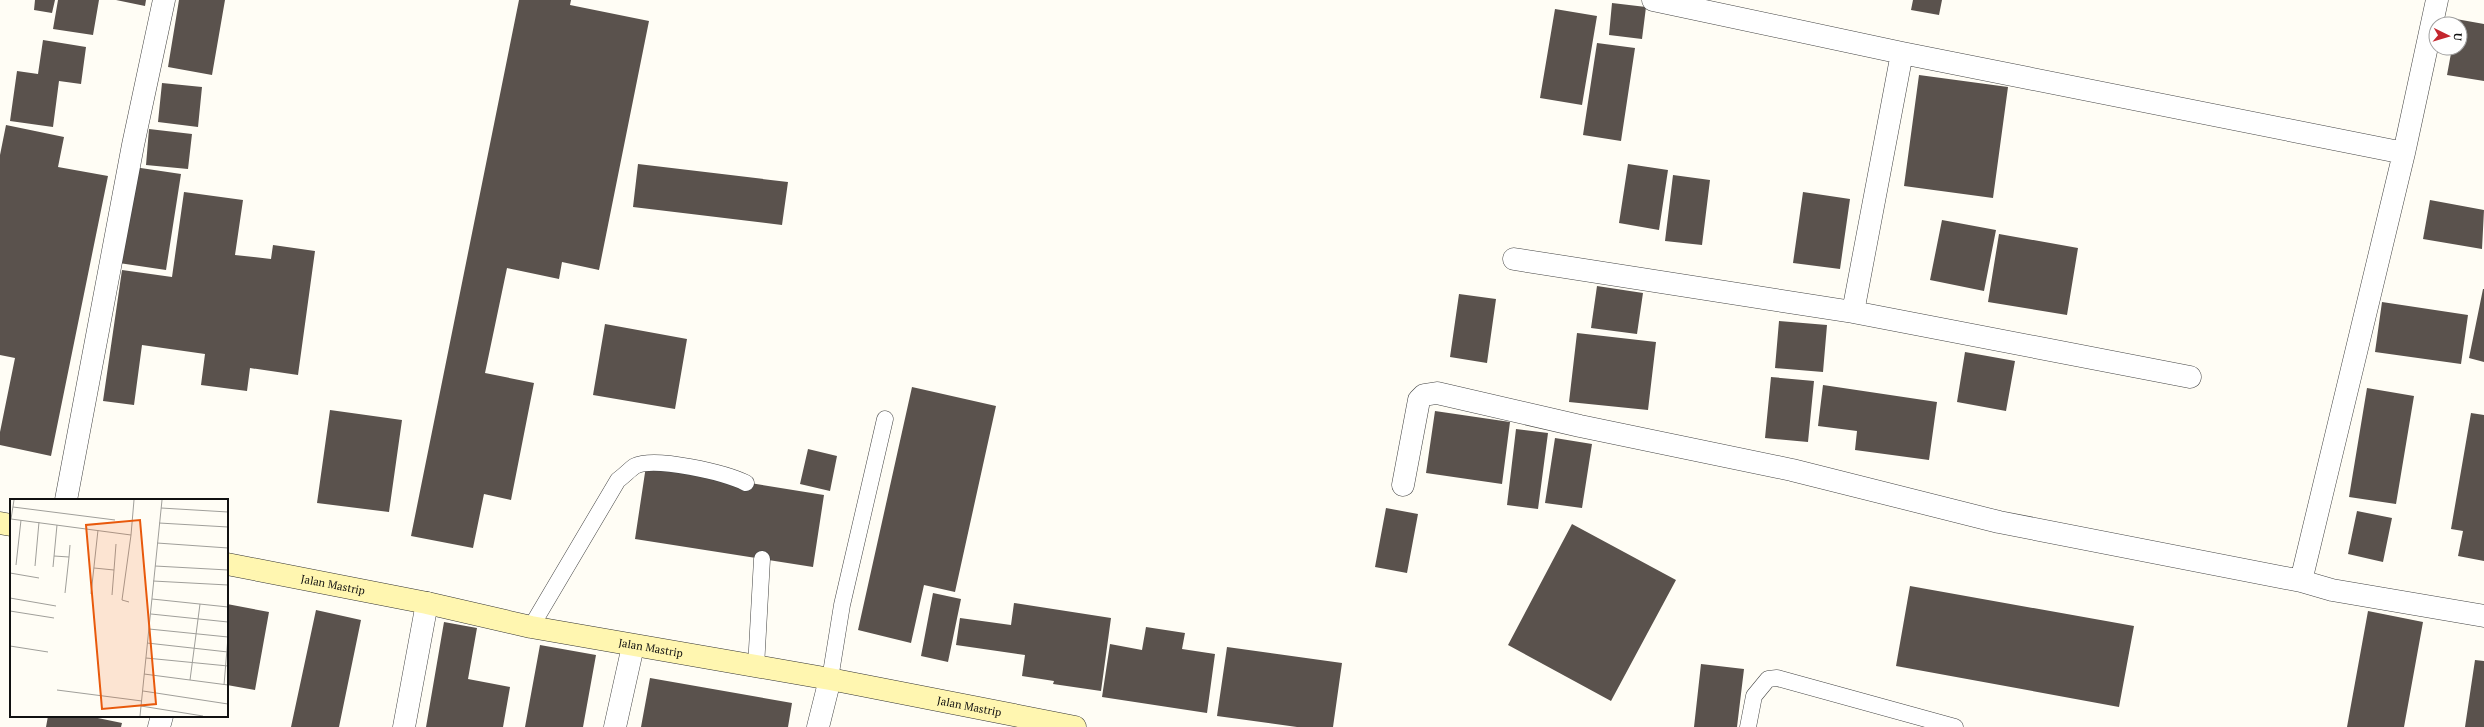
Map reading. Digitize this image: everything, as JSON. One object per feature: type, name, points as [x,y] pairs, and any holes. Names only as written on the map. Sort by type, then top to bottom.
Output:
[{"type":"main road","name":"Jalan Mastrip","points":[[228,564],[427,603],[531,627],[632,646],[830,679],[1019,722],[1075,727]]},
{"type":"street","points":[[66,499],[133,145],[164,0]]},
{"type":"street","points":[[1653,0],[1902,53],[2404,153]]},
{"type":"street","points":[[2301,581],[2404,153],[2437,0]]},
{"type":"street","points":[[1853,312],[1902,53]]},
{"type":"street","points":[[1514,259],[1853,312],[2190,377]]},
{"type":"street","points":[[1403,485],[1419,400],[1424,395],[1437,393],[1580,426],[1792,470],[1999,522],[2301,581],[2332,590],[2484,616]]},
{"type":"street","points":[[404,727],[427,603]]},
{"type":"street","points":[[615,727],[632,646]]},
{"type":"street","points":[[818,727],[830,679]]},
{"type":"street","points":[[159,727],[162,717]]},
{"type":"lane","points":[[830,679],[842,605],[885,419]]},
{"type":"lane","points":[[531,627],[618,480],[635,466],[649,462],[707,470],[730,475],[746,483]]},
{"type":"lane","points":[[756,667],[762,559]]},
{"type":"lane","points":[[1748,727],[1754,696],[1768,679],[1777,678],[1955,727]]},
{"type":"building","points":[[35,0],[55,0],[52,13],[34,10]]},
{"type":"building","points":[[58,0],[99,0],[93,35],[53,29]]},
{"type":"building","points":[[116,0],[146,0],[145,6]]},
{"type":"building","points":[[179,0],[225,0],[212,75],[168,67]]},
{"type":"building","points":[[519,0],[571,0],[570,5],[649,21],[599,270],[562,262],[559,279],[507,268],[485,373],[534,383],[511,500],[484,494],[473,548],[411,536]]},
{"type":"building","points":[[1913,0],[1942,0],[1939,15],[1911,10]]},
{"type":"building","points":[[1612,3],[1646,7],[1642,39],[1609,35]]},
{"type":"building","points":[[1555,9],[1597,16],[1582,105],[1540,98]]},
{"type":"building","points":[[2468,21],[2484,24],[2484,81],[2447,75],[2451,56],[2468,56]]},
{"type":"building","points":[[43,40],[86,47],[81,84],[59,81],[53,127],[10,121],[17,71],[38,74]]},
{"type":"building","points":[[1597,43],[1635,48],[1621,141],[1583,135]]},
{"type":"building","points":[[1919,75],[2008,87],[1993,198],[1904,186]]},
{"type":"building","points":[[162,83],[202,87],[198,127],[158,122]]},
{"type":"building","points":[[6,125],[64,137],[58,167],[108,176],[51,456],[0,445],[0,432],[15,358],[0,355],[0,155]]},
{"type":"building","points":[[149,129],[192,134],[188,169],[146,165]]},
{"type":"building","points":[[638,164],[788,182],[782,225],[633,207]]},
{"type":"building","points":[[1628,164],[1668,170],[1659,230],[1619,223]]},
{"type":"building","points":[[134,167],[181,174],[166,270],[119,263]]},
{"type":"building","points":[[1673,175],[1710,180],[1702,245],[1665,241]]},
{"type":"building","points":[[184,192],[243,200],[235,255],[271,259],[273,245],[315,251],[298,375],[250,368],[247,391],[201,385],[205,354],[142,345],[134,405],[103,401],[122,270],[172,277]]},
{"type":"building","points":[[1803,192],[1850,199],[1840,269],[1793,263]]},
{"type":"building","points":[[2430,200],[2484,210],[2482,249],[2423,239]]},
{"type":"building","points":[[1942,220],[1996,230],[1984,291],[1930,280]]},
{"type":"building","points":[[1999,234],[2078,248],[2067,315],[1988,302]]},
{"type":"building","points":[[1597,286],[1643,293],[1637,334],[1591,328]]},
{"type":"building","points":[[2484,289],[2484,362],[2469,358]]},
{"type":"building","points":[[1459,294],[1496,299],[1487,363],[1450,357]]},
{"type":"building","points":[[2382,302],[2468,315],[2461,364],[2375,352]]},
{"type":"building","points":[[1779,321],[1827,325],[1823,372],[1775,368]]},
{"type":"building","points":[[605,324],[687,339],[675,409],[593,395]]},
{"type":"building","points":[[1577,333],[1656,342],[1648,410],[1569,402]]},
{"type":"building","points":[[1965,352],[2015,361],[2006,411],[1957,402]]},
{"type":"building","points":[[1771,377],[1814,381],[1808,442],[1765,438]]},
{"type":"building","points":[[1823,385],[1937,402],[1929,460],[1855,450],[1857,431],[1818,426]]},
{"type":"building","points":[[912,387],[996,406],[955,592],[924,585],[911,643],[858,630]]},
{"type":"building","points":[[2367,388],[2414,396],[2396,504],[2349,497]]},
{"type":"building","points":[[330,410],[402,420],[389,512],[317,503]]},
{"type":"building","points":[[1435,411],[1510,422],[1502,484],[1426,473]]},
{"type":"building","points":[[2471,413],[2484,415],[2484,561],[2458,556],[2463,531],[2451,529]]},
{"type":"building","points":[[1516,429],[1548,433],[1538,509],[1507,505]]},
{"type":"building","points":[[1555,438],[1592,444],[1582,508],[1545,503]]},
{"type":"building","points":[[808,449],[837,456],[830,491],[800,484]]},
{"type":"building","points":[[646,466],[824,495],[813,567],[635,539]]},
{"type":"building","points":[[1386,508],[1418,514],[1407,573],[1375,567]]},
{"type":"building","points":[[2357,511],[2392,518],[2383,562],[2348,554]]},
{"type":"building","points":[[1572,524],[1676,580],[1611,701],[1508,645]]},
{"type":"building","points":[[1910,586],[2134,626],[2119,707],[1896,666]]},
{"type":"building","points":[[933,593],[961,599],[948,662],[921,656]]},
{"type":"building","points":[[1014,603],[1111,618],[1101,691],[1053,684],[1054,681],[1022,676],[1025,655],[956,645],[960,618],[1011,625]]},
{"type":"building","points":[[228,604],[269,612],[255,690],[228,685]]},
{"type":"building","points":[[316,610],[361,620],[339,727],[291,727]]},
{"type":"building","points":[[2368,611],[2423,622],[2404,727],[2347,727]]},
{"type":"building","points":[[444,622],[477,628],[468,679],[510,687],[503,727],[426,727]]},
{"type":"building","points":[[1146,627],[1185,633],[1182,649],[1215,654],[1207,713],[1102,697],[1110,644],[1142,650]]},
{"type":"building","points":[[540,645],[596,655],[583,727],[525,727]]},
{"type":"building","points":[[1227,647],[1342,663],[1333,727],[1297,727],[1217,716]]},
{"type":"building","points":[[2475,660],[2484,661],[2484,727],[2465,727]]},
{"type":"building","points":[[1701,664],[1744,669],[1737,727],[1694,727]]},
{"type":"building","points":[[650,678],[792,703],[788,727],[641,727]]},
{"type":"building","points":[[48,717],[93,717],[122,723],[121,727],[46,727]]}]
